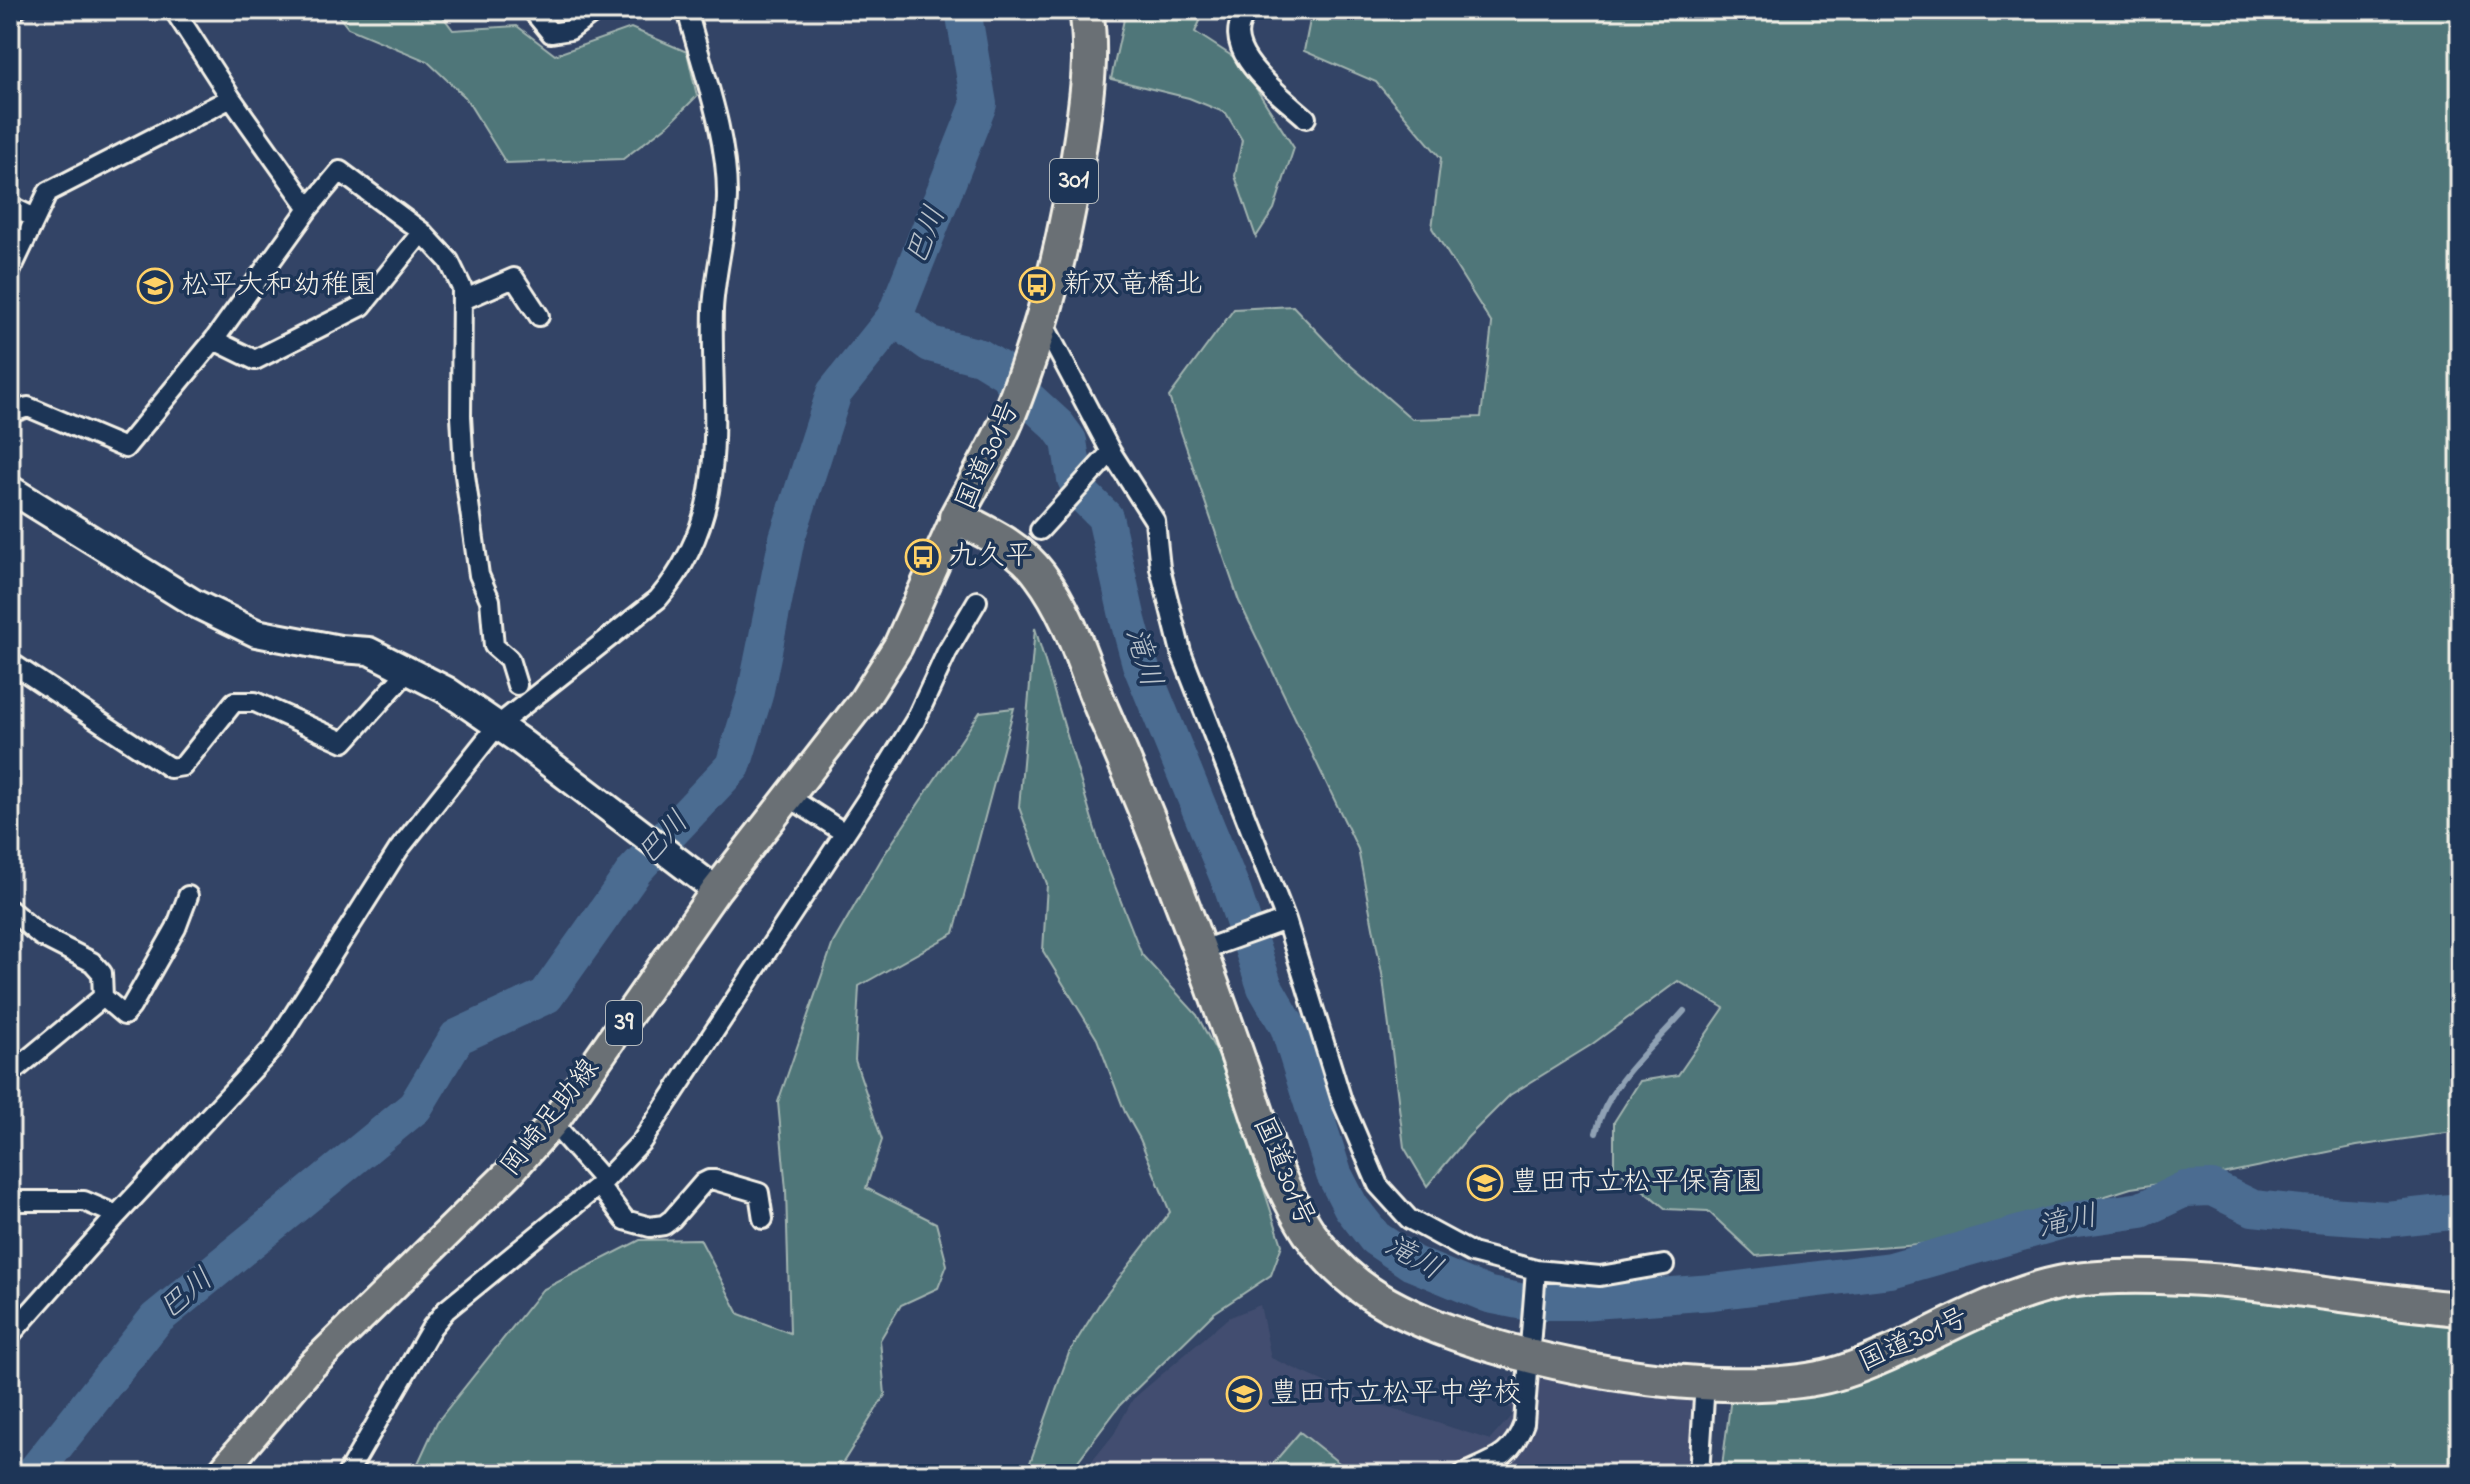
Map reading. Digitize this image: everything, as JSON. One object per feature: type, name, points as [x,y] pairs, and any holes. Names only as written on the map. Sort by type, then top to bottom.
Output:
[{"type":"highway","name":"国道301号","points":[[1086,10],[1091,49],[1080,142],[1060,253],[1037,334],[1006,422],[956,517],[1000,539],[1022,555],[1056,599],[1075,635],[1095,692],[1155,830],[1202,950],[1276,1170],[1290,1201],[1320,1251],[1359,1286],[1382,1301],[1455,1334],[1529,1344],[1578,1367],[1705,1383],[1767,1385],[1839,1373],[2011,1297],[2067,1282],[2126,1275],[2246,1281],[2460,1309]]},
{"type":"main road","name":"岡崎足助線","points":[[220,1474],[311,1366],[509,1173],[553,1123],[716,890],[863,701],[898,646],[956,517]]},
{"type":"street","points":[[10,13],[16,10]]},
{"type":"street","points":[[174,10],[231,98],[309,208]]},
{"type":"street","points":[[532,10],[551,33],[570,30],[597,10]]},
{"type":"street","points":[[10,1335],[272,1049],[399,849],[497,726],[658,599],[673,581],[700,532],[714,460],[713,308],[727,194],[720,135],[687,10]]},
{"type":"street","points":[[1250,10],[1240,24],[1237,37],[1240,49],[1264,79],[1306,118]]},
{"type":"street","points":[[10,272],[48,192],[231,98]]},
{"type":"street","points":[[10,413],[28,407],[125,448],[214,340],[309,208],[340,171],[422,232],[449,261],[462,288],[461,416],[479,575],[490,600],[494,646],[509,659],[517,685]]},
{"type":"street","points":[[10,206],[35,218]]},
{"type":"street","points":[[214,340],[255,360],[362,306],[422,232]]},
{"type":"street","points":[[463,300],[514,278],[539,316]]},
{"type":"street","points":[[1037,334],[1105,458],[1155,521],[1160,568],[1181,652],[1286,920],[1342,1101],[1378,1185],[1409,1219],[1472,1253],[1536,1270],[1600,1276],[1664,1265]]},
{"type":"street","points":[[1040,530],[1105,458]]},
{"type":"street","points":[[10,489],[194,603],[256,633],[340,649],[369,651],[446,690],[520,741],[716,890]]},
{"type":"street","points":[[347,1474],[432,1327],[446,1310],[601,1183],[642,1141],[915,721],[947,652],[977,601]]},
{"type":"street","points":[[10,662],[170,768],[183,766],[234,702],[255,702],[344,742],[408,671]]},
{"type":"street","points":[[789,797],[843,832]]},
{"type":"street","points":[[10,910],[41,936],[92,962],[102,973],[103,997],[124,1015],[176,928],[188,896]]},
{"type":"street","points":[[1202,950],[1286,920]]},
{"type":"street","points":[[10,1074],[103,997]]},
{"type":"street","points":[[553,1123],[601,1183],[625,1220],[650,1227],[664,1225],[703,1183],[715,1180],[759,1193],[763,1219]]},
{"type":"street","points":[[10,1201],[84,1201],[117,1215]]},
{"type":"street","points":[[1463,1474],[1512,1449],[1524,1423],[1536,1270]]},
{"type":"street","points":[[1699,1474],[1705,1383]]},
{"type":"shaded area","name":"豊田市立松平中学校","points":[[1260,1305],[1271,1358],[1360,1398],[1490,1440],[1512,1415],[1500,1379],[1534,1377],[1537,1369],[1682,1390],[1696,1408],[1688,1474],[1082,1474],[1114,1434],[1133,1399],[1228,1318]]},
{"type":"green space","points":[[334,10],[438,10],[453,30],[517,26],[555,55],[631,28],[687,52],[697,96],[669,124],[623,159],[506,163],[465,97],[427,61],[348,28]]},
{"type":"green space","points":[[1126,10],[1205,10],[1195,32],[1238,60],[1294,148],[1274,209],[1256,237],[1235,176],[1242,140],[1226,113],[1189,98],[1111,79]]},
{"type":"green space","points":[[1312,10],[2460,10],[2460,1131],[2357,1146],[2212,1176],[2131,1188],[2036,1218],[1933,1243],[1756,1256],[1708,1211],[1666,1209],[1614,1166],[1614,1122],[1640,1081],[1678,1075],[1724,1008],[1678,981],[1591,1045],[1510,1095],[1468,1137],[1427,1186],[1404,1147],[1383,979],[1358,849],[1239,601],[1169,397],[1234,309],[1293,306],[1342,358],[1412,419],[1481,417],[1492,324],[1432,228],[1441,158],[1376,82],[1304,51]]},
{"type":"green space","points":[[1035,628],[1102,853],[1142,955],[1197,1015],[1224,1066],[1282,1245],[1271,1275],[1214,1313],[1121,1404],[1068,1474],[1026,1474],[1069,1353],[1100,1303],[1170,1212],[1140,1139],[1125,1112],[1097,1039],[1043,951],[1047,884],[1019,807]]},
{"type":"green space","points":[[1014,708],[954,933],[859,986],[855,1060],[882,1140],[866,1188],[936,1223],[947,1265],[938,1288],[901,1305],[880,1340],[885,1395],[842,1464],[789,1470],[787,1474],[413,1474],[437,1422],[542,1290],[640,1240],[700,1239],[739,1314],[790,1333],[786,1190],[778,1102],[833,943],[882,858],[980,712]]},
{"type":"green space","points":[[2131,1284],[2460,1320],[2460,1474],[1721,1474],[1731,1397],[2013,1307]]},
{"type":"green space","points":[[1300,1432],[1353,1474],[1264,1474]]},
{"type":"waterway","name":"巴川","points":[[33,1474],[156,1319],[415,1107],[457,1037],[546,996],[635,870],[733,766],[755,695],[787,538],[834,393],[894,318],[979,104],[963,10]]},
{"type":"waterway","name":"滝川","points":[[894,318],[930,344],[980,357],[1006,373],[1069,441],[1075,479],[1083,495],[1105,517],[1140,664],[1232,888],[1265,987],[1288,1027],[1334,1174],[1351,1207],[1375,1238],[1412,1263],[1489,1295],[1524,1302],[1580,1302],[1713,1292],[1891,1270],[2063,1221],[2141,1210],[2185,1189],[2212,1188],[2253,1208],[2301,1213],[2387,1219],[2460,1211]]},
{"type":"waterway","points":[[1596,1133],[1620,1082],[1684,1011]]},
{"type":"place","name":"新双竜橋北","points":[[1037,285]]},
{"type":"place","name":"松平大和幼稚園","points":[[155,286]]},
{"type":"place","name":"九久平","points":[[923,557]]},
{"type":"place","name":"豊田市立松平保育園","points":[[1485,1183]]},
{"type":"place","name":"豊田市立松平中学校","points":[[1244,1394]]}]
